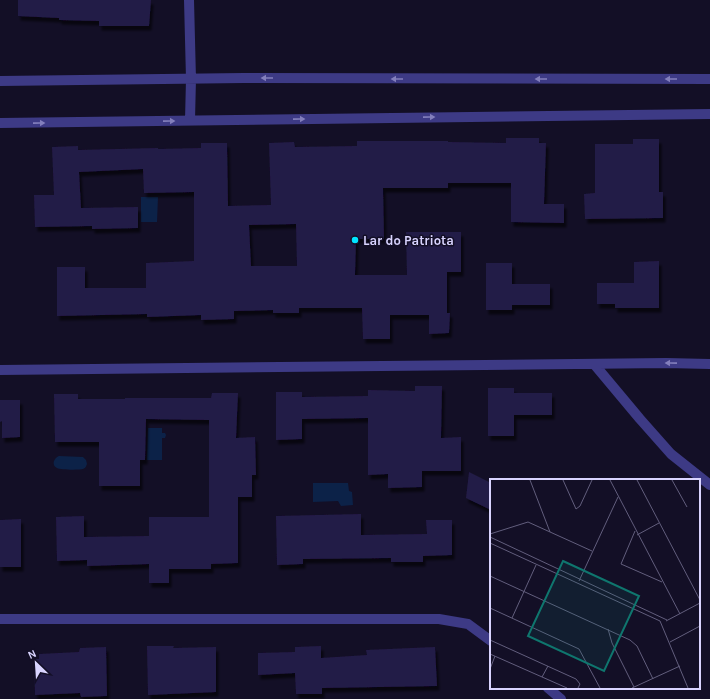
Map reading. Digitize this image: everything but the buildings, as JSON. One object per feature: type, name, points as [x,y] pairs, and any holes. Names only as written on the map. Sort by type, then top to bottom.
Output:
[{"type":"street","points":[[188,0],[190,120]]},
{"type":"street","points":[[0,81],[190,79],[710,79]]},
{"type":"street","points":[[0,123],[710,114]]},
{"type":"street","points":[[594,364],[671,454],[710,485]]},
{"type":"street","points":[[0,370],[710,364]]},
{"type":"street","points":[[0,619],[439,619],[468,624],[490,640]]},
{"type":"street","points":[[549,689],[561,699]]},
{"type":"water","points":[[141,197],[158,197],[157,222],[141,222]]},
{"type":"water","points":[[148,428],[162,428],[162,433],[165,433],[166,435],[165,438],[162,438],[162,460],[147,460]]},
{"type":"water","points":[[59,456],[83,457],[87,464],[85,468],[81,469],[59,469],[55,467],[54,463]]},
{"type":"water","points":[[313,483],[348,483],[349,491],[352,492],[353,505],[341,506],[338,501],[313,502]]},
{"type":"place","name":"Lar do Patriota","points":[[355,240]]}]
